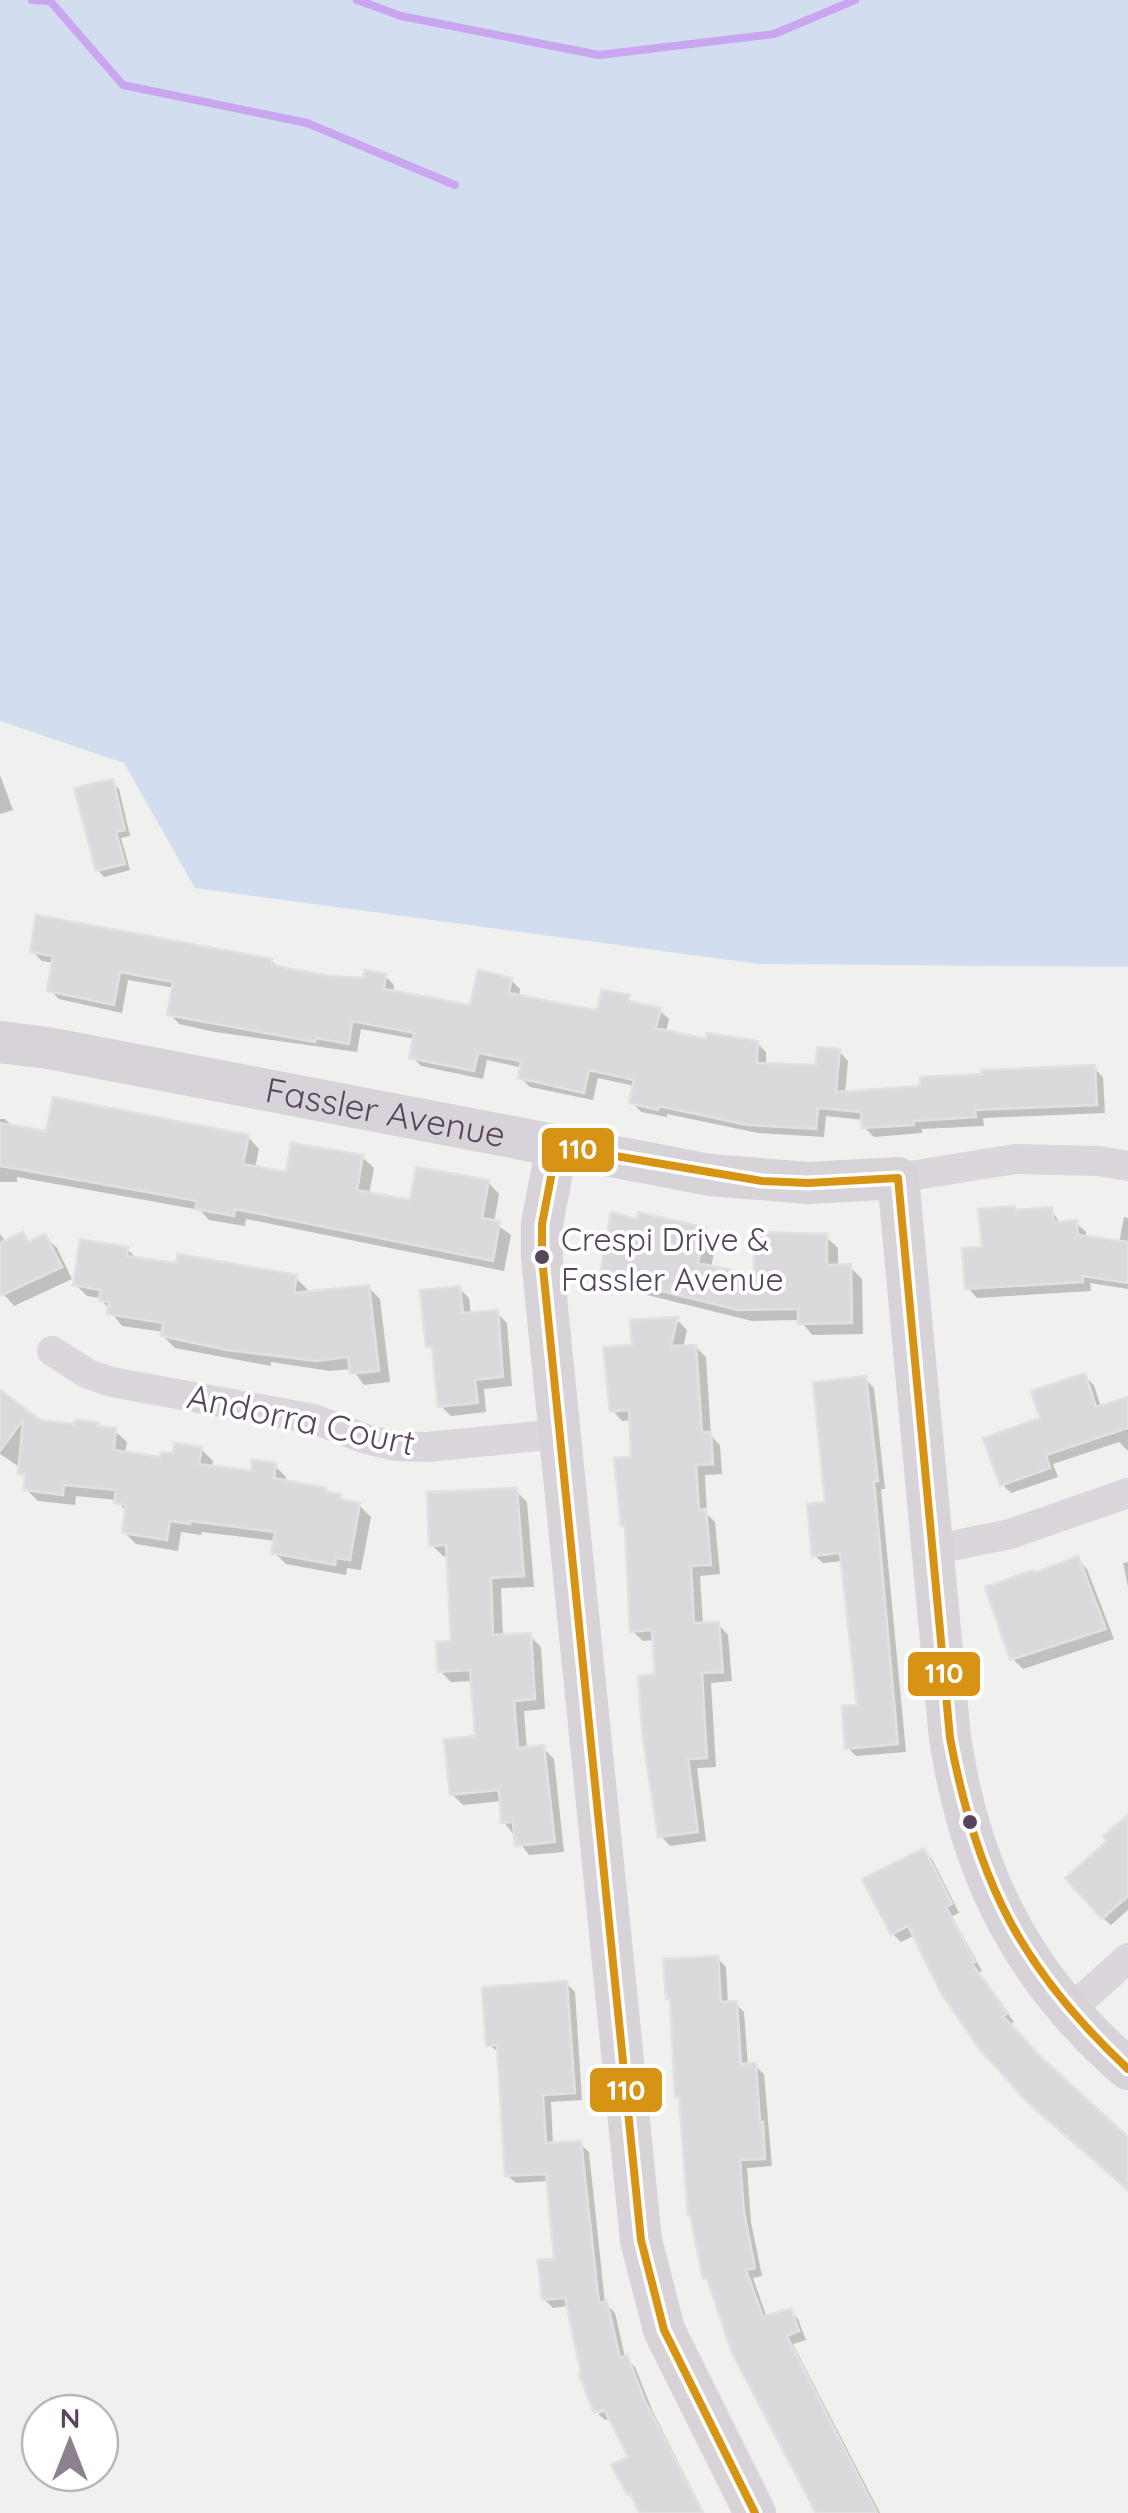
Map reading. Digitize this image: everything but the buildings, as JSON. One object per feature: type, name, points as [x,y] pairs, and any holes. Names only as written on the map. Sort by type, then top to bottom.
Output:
[{"type":"street","name":"Fassler Avenue","points":[[0,1042],[762,1182],[898,1178],[1015,1158],[1128,1166]]},
{"type":"street","points":[[558,1146],[542,1224],[542,1258],[642,2240],[664,2330],[755,2513]]},
{"type":"street","points":[[898,1178],[958,1792],[990,1890],[1038,1973],[1068,2012],[1128,2069]]},
{"type":"street","name":"Andorra Court","points":[[52,1351],[88,1374],[112,1382],[314,1419],[366,1440],[396,1446],[427,1447],[559,1434]]},
{"type":"street","points":[[932,1550],[1010,1534],[1128,1494]]},
{"type":"street","points":[[1068,2012],[1128,1958]]},
{"type":"shaded area","points":[[0,0],[1128,0],[1128,967],[759,964],[195,888],[124,763],[0,721]]},
{"type":"waterway","points":[[32,0],[50,1],[123,85],[307,123],[455,185]]},
{"type":"waterway","points":[[357,0],[401,16],[599,55],[774,34],[855,0]]},
{"type":"transit line","name":"110","points":[[755,2513],[664,2330],[641,2240],[542,1258],[542,1224],[557,1146],[762,1181],[808,1183],[898,1178],[950,1738],[961,1789],[974,1836],[1009,1920],[1059,1995],[1128,2069]]},
{"type":"place","name":"Crespi Drive & Fassler Avenue","points":[[542,1257]]}]
